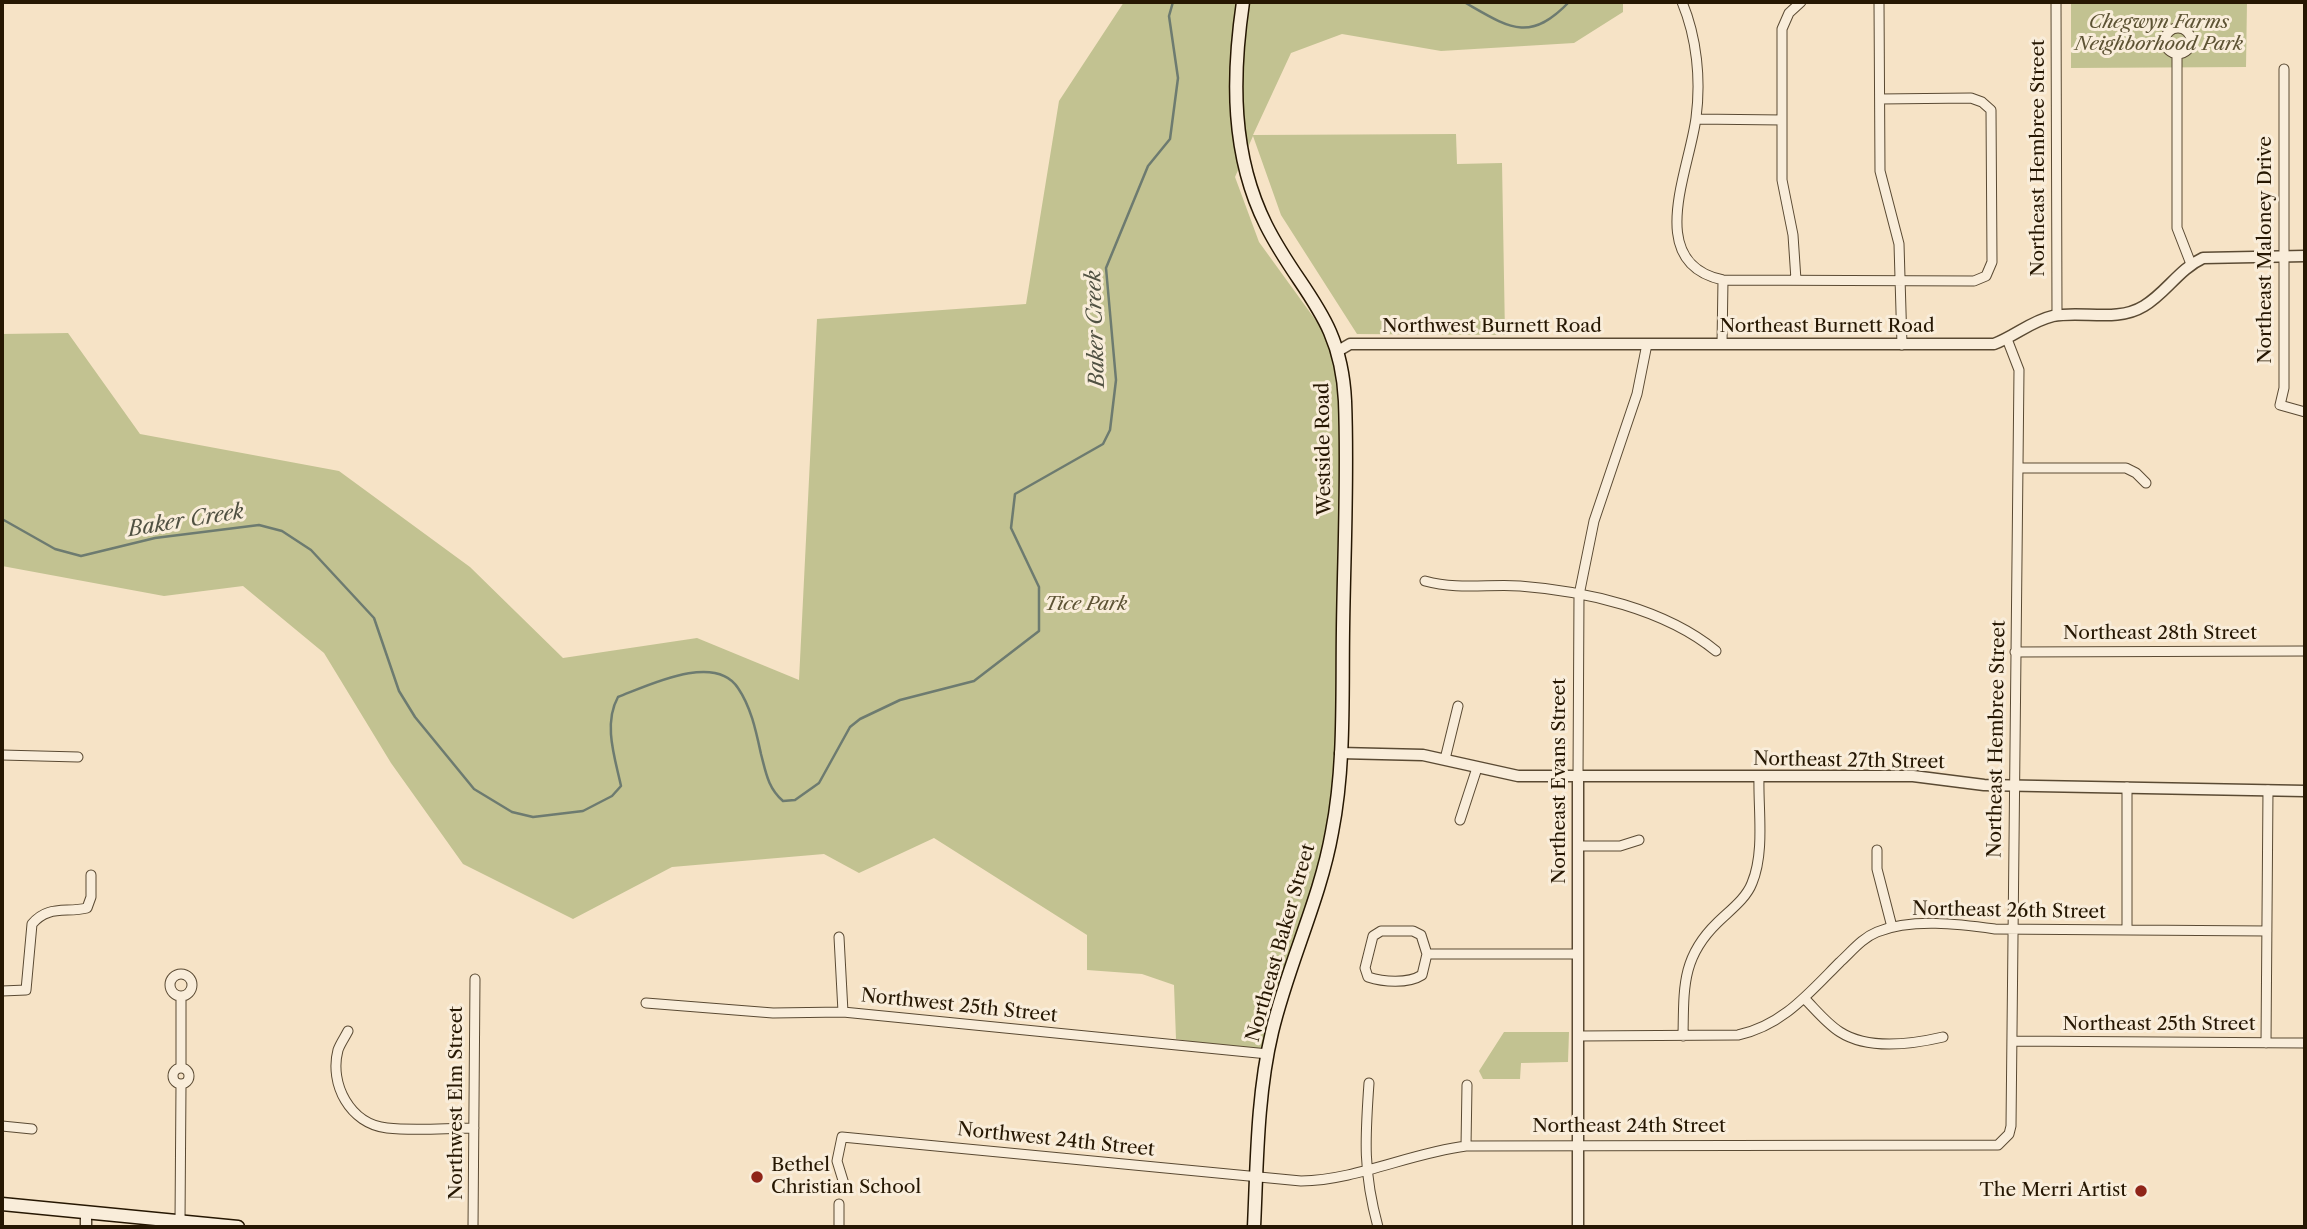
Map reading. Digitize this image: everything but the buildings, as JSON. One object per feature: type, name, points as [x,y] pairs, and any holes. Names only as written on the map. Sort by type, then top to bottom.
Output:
[{"type":"main road","name":"Westside Road","points":[[1243,2],[1236,53],[1236,102],[1251,189],[1267,228],[1317,303],[1338,351],[1345,426],[1340,753]]},
{"type":"main road","name":"Northeast Baker Street","points":[[1254,1227],[1268,1055],[1280,1004],[1329,848],[1337,798],[1340,753]]},
{"type":"main road","points":[[2,1204],[238,1227]]},
{"type":"street","points":[[1682,2],[1692,34],[1697,66],[1696,118],[1682,188],[1678,241],[1690,267],[1706,276],[1723,280],[1900,281],[1974,281],[1986,276],[1992,262],[1991,110],[1982,102],[1971,98],[1880,99]]},
{"type":"street","points":[[1796,280],[1793,235],[1782,180],[1782,29],[1789,13],[1801,2]]},
{"type":"street","points":[[1879,2],[1880,171],[1899,244],[1902,345]]},
{"type":"street","name":"Northeast Hembree Street","points":[[2056,2],[2057,315]]},
{"type":"street","points":[[2177,54],[2177,228],[2191,264]]},
{"type":"street","name":"Northeast Maloney Drive","points":[[2284,69],[2284,388],[2280,405],[2305,412]]},
{"type":"street","points":[[1696,118],[1782,120]]},
{"type":"street","points":[[2007,339],[2039,319],[2057,315],[2127,313],[2144,306],[2191,264],[2216,256],[2305,256]]},
{"type":"street","points":[[1722,344],[1723,280]]},
{"type":"street","name":"Northeast Hembree Street","points":[[2005,1140],[2011,1126],[2019,370],[2007,339]]},
{"type":"street","name":"Northeast Burnett Road","points":[[1647,345],[1979,345],[2007,339]]},
{"type":"street","name":"Northwest Burnett Road","points":[[1338,351],[1350,345],[1647,345]]},
{"type":"street","name":"Northeast Evans Street","points":[[1578,1227],[1579,595],[1594,521],[1637,394],[1647,345]]},
{"type":"street","points":[[2018,468],[2126,468],[2136,472],[2146,483]]},
{"type":"street","points":[[1425,581],[1447,587],[1522,586],[1579,595],[1670,619],[1693,632],[1716,651]]},
{"type":"street","name":"Northeast 28th Street","points":[[2015,652],[2305,651]]},
{"type":"street","points":[[1445,759],[1458,706]]},
{"type":"street","name":"Northeast 27th Street","points":[[1340,753],[1412,754],[1518,776],[1931,776],[2014,785],[2305,790]]},
{"type":"street","points":[[2,755],[78,757]]},
{"type":"street","points":[[1460,820],[1477,768]]},
{"type":"street","points":[[1684,1036],[1684,985],[1691,957],[1699,943],[1744,896],[1757,870],[1759,776]]},
{"type":"street","points":[[2127,787],[2127,930]]},
{"type":"street","points":[[2266,1043],[2268,790]]},
{"type":"street","points":[[1578,846],[1620,846],[1639,840]]},
{"type":"street","points":[[1877,850],[1877,869],[1892,927]]},
{"type":"street","points":[[2,990],[26,990],[32,924],[38,916],[52,910],[87,908],[91,897],[91,875]]},
{"type":"street","name":"Northeast 26th Street","points":[[1579,1036],[1738,1035],[1755,1032],[1780,1019],[1861,941],[1892,927],[1962,925],[2012,929],[2267,931]]},
{"type":"street","points":[[1381,931],[1413,931],[1421,935],[1427,954],[1422,975],[1414,980],[1377,980],[1368,977],[1364,968],[1373,936],[1381,931]]},
{"type":"street","points":[[839,937],[843,1012]]},
{"type":"street","points":[[1427,954],[1578,954]]},
{"type":"street","name":"Northwest Elm Street","points":[[473,1227],[475,979]]},
{"type":"street","points":[[180,1222],[181,1085],[189,1076],[181,1068],[181,996]]},
{"type":"street","points":[[1804,998],[1838,1031],[1852,1039],[1870,1042],[1920,1042],[1943,1037]]},
{"type":"street","name":"Northwest 25th Street","points":[[646,1003],[773,1013],[843,1012],[1268,1055]]},
{"type":"street","points":[[348,1031],[338,1051],[337,1083],[341,1096],[364,1120],[387,1128],[474,1128]]},
{"type":"street","name":"Northeast 25th Street","points":[[2012,1041],[2305,1043]]},
{"type":"street","points":[[1369,1083],[1365,1169],[1378,1227]]},
{"type":"street","points":[[1466,1146],[1467,1085]]},
{"type":"street","points":[[2,1126],[32,1129]]},
{"type":"street","name":"Northwest 24th Street","points":[[845,1187],[837,1150],[842,1137],[1256,1178]]},
{"type":"street","name":"Northeast 24th Street","points":[[1256,1178],[1322,1181],[1423,1153],[1466,1146],[1992,1146],[2005,1140]]},
{"type":"street","points":[[839,1204],[839,1227]]},
{"type":"street","points":[[86,1212],[86,1227]]},
{"type":"green space","name":"Tice Park","points":[[1124,2],[1623,2],[1623,12],[1574,43],[1441,51],[1342,34],[1291,53],[1253,135],[1456,134],[1457,164],[1502,163],[1505,335],[1357,334],[1281,215],[1253,136],[1235,177],[1259,242],[1338,351],[1342,689],[1329,848],[1268,1054],[1176,1039],[1174,985],[1142,974],[1087,970],[1087,935],[934,838],[859,873],[824,854],[672,867],[573,919],[463,864],[391,763],[324,653],[243,586],[164,596],[2,566],[2,334],[68,333],[140,434],[339,471],[470,567],[563,658],[697,638],[799,680],[817,319],[1026,304],[1059,101]]},
{"type":"green space","name":"Chegwyn Farms Neighborhood Park","points":[[2071,2],[2247,2],[2246,67],[2071,68]]},
{"type":"green space","points":[[1504,1032],[1569,1032],[1568,1062],[1521,1063],[1520,1079],[1483,1079],[1479,1071]]},
{"type":"waterway","name":"Baker Creek","points":[[2,519],[55,549],[81,556],[155,538],[259,525],[282,531],[311,550],[374,618],[399,691],[415,717],[474,789],[512,812],[533,817],[583,811],[612,796],[621,786],[611,730],[611,718],[618,697],[663,680],[698,672],[714,673],[727,678],[738,688],[752,720],[771,785],[783,801],[795,800],[819,783],[850,727],[860,719],[900,700],[974,681],[1039,631],[1039,587],[1011,528],[1015,494],[1103,444],[1110,430],[1116,380],[1106,268],[1148,166],[1170,139],[1178,78],[1169,16],[1173,2]]},
{"type":"waterway","name":"Baker Creek","points":[[1464,2],[1493,18],[1518,27],[1542,23],[1569,2]]},
{"type":"place","name":"Bethel Christian School","points":[[757,1177]]},
{"type":"place","name":"The Merri Artist","points":[[2141,1191]]}]
